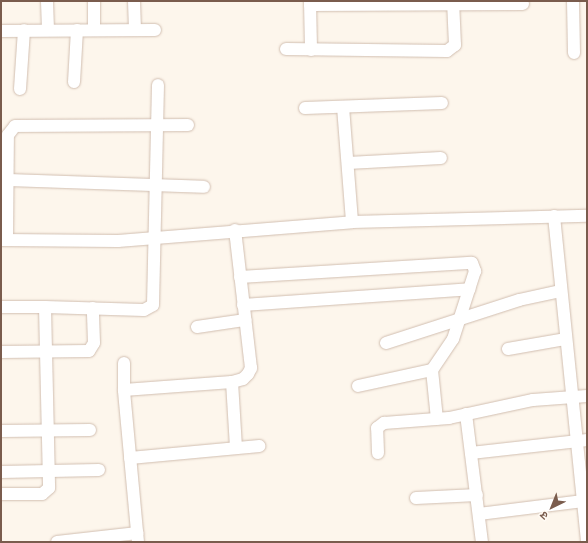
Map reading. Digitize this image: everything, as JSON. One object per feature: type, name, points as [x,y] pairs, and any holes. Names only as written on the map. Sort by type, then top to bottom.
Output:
[{"type":"street","points":[[47,1],[48,30]]},
{"type":"street","points":[[94,1],[94,30]]},
{"type":"street","points":[[134,1],[135,30]]},
{"type":"street","points":[[573,1],[574,53]]},
{"type":"street","points":[[286,50],[447,51],[455,45],[453,2]]},
{"type":"street","points":[[311,50],[310,3],[453,2],[524,4]]},
{"type":"street","points":[[20,89],[24,30]]},
{"type":"street","points":[[74,82],[77,30]]},
{"type":"street","points":[[1,31],[155,30]]},
{"type":"street","points":[[1,307],[144,310],[153,305],[158,85]]},
{"type":"street","points":[[305,108],[442,103]]},
{"type":"street","points":[[343,107],[352,222]]},
{"type":"street","points":[[188,125],[15,126],[8,135],[4,240],[118,241],[235,230],[352,222],[587,216]]},
{"type":"street","points":[[348,163],[441,158]]},
{"type":"street","points":[[7,180],[204,186]]},
{"type":"street","points":[[554,216],[572,396],[582,440],[583,501],[587,540]]},
{"type":"street","points":[[124,390],[232,382],[243,379],[251,368],[235,230]]},
{"type":"street","points":[[240,277],[468,262],[472,263],[475,271],[453,339],[432,370],[437,419]]},
{"type":"street","points":[[243,305],[469,289]]},
{"type":"street","points":[[386,342],[535,295],[561,291]]},
{"type":"street","points":[[1,494],[42,494],[49,488],[45,307]]},
{"type":"street","points":[[1,352],[89,351],[94,343],[93,308]]},
{"type":"street","points":[[197,327],[245,320]]},
{"type":"street","points":[[508,348],[566,339]]},
{"type":"street","points":[[57,542],[137,537],[124,390],[124,364]]},
{"type":"street","points":[[358,386],[432,370]]},
{"type":"street","points":[[232,382],[236,448]]},
{"type":"street","points":[[378,453],[376,432],[380,425],[437,419],[518,402],[572,396],[587,396]]},
{"type":"street","points":[[466,414],[482,542]]},
{"type":"street","points":[[1,431],[90,430]]},
{"type":"street","points":[[471,452],[582,440]]},
{"type":"street","points":[[130,458],[259,446]]},
{"type":"street","points":[[1,472],[99,470]]},
{"type":"street","points":[[416,498],[477,495]]},
{"type":"street","points":[[479,514],[583,501]]}]
